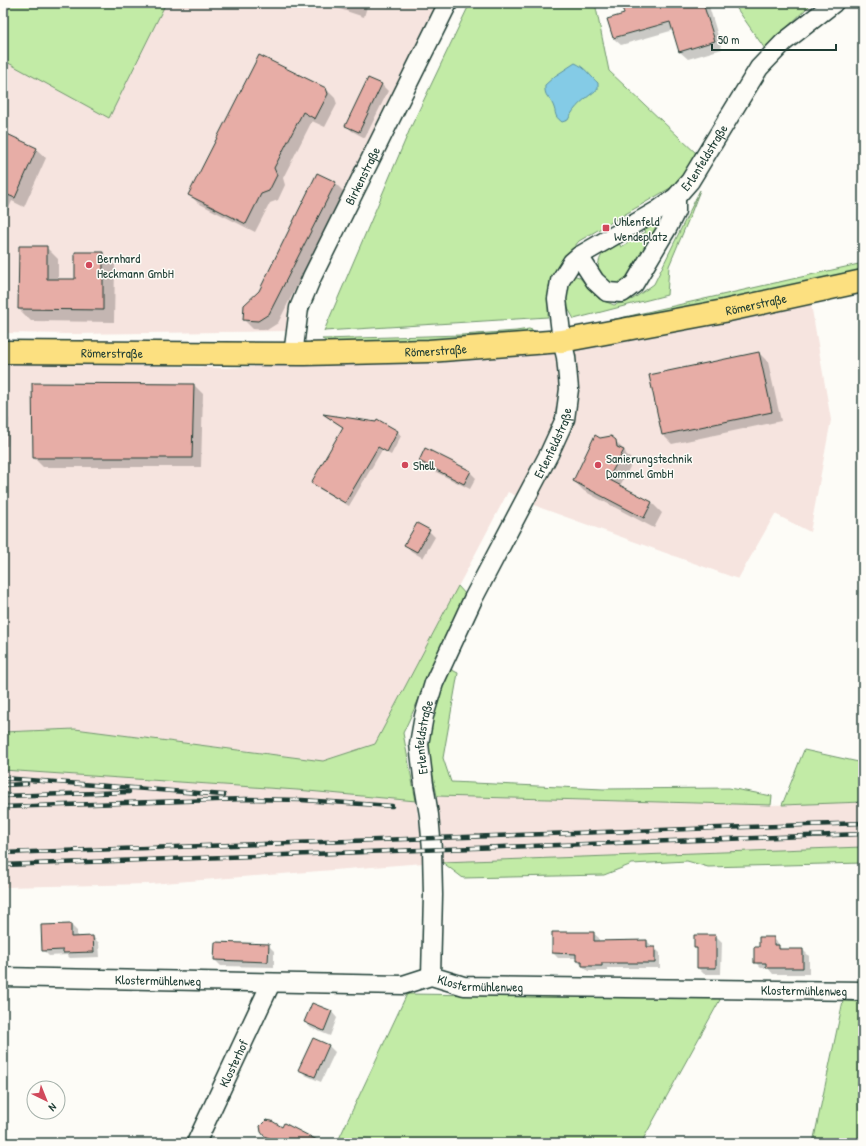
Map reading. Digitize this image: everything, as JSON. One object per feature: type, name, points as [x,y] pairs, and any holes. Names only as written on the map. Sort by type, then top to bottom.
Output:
[{"type":"main road","name":"Römerstraße","points":[[3,352],[292,354],[429,352],[562,341],[724,311],[863,281]]},
{"type":"street","name":"Birkenstraße","points":[[292,354],[300,308],[312,277],[448,3]]},
{"type":"street","name":"Erlenfeldstraße","points":[[431,976],[433,895],[432,849],[429,815],[419,744],[424,716],[434,683],[473,599],[549,454],[565,419],[570,389],[557,299],[560,281],[572,262],[579,256],[658,210],[676,197],[690,182],[759,68],[784,42],[834,3]]},
{"type":"street","points":[[579,256],[595,281],[607,292],[622,293],[634,284],[668,227],[676,211],[676,197]]},
{"type":"street","name":"Klostermühlenweg","points":[[3,977],[403,986],[431,976],[464,986],[863,992]]},
{"type":"street","name":"Klosterhof","points":[[196,1143],[271,983]]},
{"type":"shaded area","points":[[3,3],[448,3],[294,331],[72,334],[3,333]]},
{"type":"shaded area","points":[[811,304],[831,420],[810,532],[775,514],[738,579],[541,508],[508,492],[375,744],[323,761],[75,729],[3,732],[3,362],[226,368],[552,352]]},
{"type":"shaded area","points":[[3,770],[297,790],[416,801],[424,863],[150,884],[3,887]]},
{"type":"shaded area","points":[[437,796],[771,805],[863,802],[863,847],[442,862]]},
{"type":"green space","points":[[3,3],[166,3],[109,118],[3,60]]},
{"type":"green space","points":[[470,3],[595,3],[609,71],[698,155],[677,184],[579,241],[560,264],[549,286],[548,317],[324,331],[410,129]]},
{"type":"green space","points":[[733,3],[812,3],[765,49]]},
{"type":"green space","points":[[700,190],[669,266],[667,295],[574,319],[566,305],[566,287],[573,275],[579,277],[599,299],[614,305],[633,299],[654,284]]},
{"type":"green space","points":[[663,219],[632,272],[623,284],[612,286],[598,273],[600,258],[605,251],[619,243],[621,247],[646,232],[644,229]]},
{"type":"green space","points":[[863,263],[863,272],[687,310],[594,324]]},
{"type":"green space","points":[[529,329],[535,331],[525,335],[404,343],[330,343],[322,339],[462,335]]},
{"type":"green space","points":[[458,586],[467,596],[403,733],[416,801],[297,790],[3,770],[3,732],[75,729],[323,761],[375,744]]},
{"type":"green space","points":[[448,668],[458,673],[443,758],[451,782],[603,789],[729,788],[772,796],[771,805],[437,796],[429,756],[429,727]]},
{"type":"green space","points":[[804,750],[863,763],[863,802],[782,805]]},
{"type":"green space","points":[[863,847],[863,863],[708,867],[687,861],[632,864],[604,875],[463,878],[442,862]]},
{"type":"green space","points":[[407,994],[721,998],[641,1143],[337,1143]]},
{"type":"green space","points":[[843,1001],[863,1002],[863,1143],[813,1143]]},
{"type":"water","points":[[575,63],[585,70],[598,83],[598,89],[577,106],[568,120],[562,122],[556,116],[553,105],[546,94],[545,85],[555,76]]},
{"type":"building","points":[[621,3],[703,3],[715,41],[679,52],[670,22],[613,38],[607,19],[624,14]]},
{"type":"building","points":[[259,55],[326,88],[328,94],[315,119],[303,112],[274,168],[277,175],[269,191],[261,194],[246,224],[188,195]]},
{"type":"building","points":[[368,78],[382,84],[359,132],[345,126]]},
{"type":"building","points":[[3,132],[37,148],[15,198],[3,193]]},
{"type":"building","points":[[317,173],[336,182],[269,314],[258,321],[243,320],[244,305],[259,291]]},
{"type":"building","name":"Bernhard Heckmann GmbH","points":[[19,246],[47,246],[47,279],[75,279],[75,252],[103,252],[103,310],[18,309]]},
{"type":"building","points":[[759,352],[772,412],[662,435],[649,375]]},
{"type":"building","points":[[32,383],[194,384],[192,458],[33,458]]},
{"type":"building","points":[[323,414],[376,422],[377,419],[398,431],[387,452],[378,447],[345,503],[311,483],[343,427]]},
{"type":"building","name":"Sanierungstechnik Dommel GmbH","points":[[595,435],[600,438],[611,436],[616,440],[617,447],[624,450],[608,479],[652,502],[644,518],[573,481]]},
{"type":"building","points":[[425,448],[471,471],[464,484],[419,461]]},
{"type":"building","points":[[417,523],[430,530],[417,552],[404,545]]},
{"type":"building","points":[[71,924],[71,937],[93,936],[94,952],[63,953],[63,950],[42,951],[41,925]]},
{"type":"building","points":[[552,932],[594,932],[594,941],[647,940],[647,947],[655,947],[655,963],[602,963],[602,966],[582,966],[582,961],[576,961],[576,954],[552,953]]},
{"type":"building","points":[[694,935],[716,935],[716,968],[697,968],[697,948],[694,948]]},
{"type":"building","points":[[759,937],[774,937],[774,945],[779,945],[779,949],[803,949],[803,968],[766,968],[766,963],[754,963],[754,947],[759,947]]},
{"type":"building","points":[[215,942],[269,944],[268,962],[214,960]]},
{"type":"building","points":[[312,1003],[332,1011],[324,1031],[304,1022]]},
{"type":"building","points":[[313,1038],[329,1045],[315,1077],[298,1070]]},
{"type":"building","points":[[266,1120],[272,1121],[282,1127],[284,1123],[323,1143],[282,1143],[264,1136],[261,1132],[260,1126]]},
{"type":"railway","points":[[3,778],[224,795]]},
{"type":"railway","points":[[3,785],[27,784]]},
{"type":"railway","points":[[3,796],[129,792]]},
{"type":"railway","points":[[3,807],[245,799],[302,800],[392,806]]},
{"type":"railway","points":[[3,853],[863,823]]},
{"type":"railway","points":[[3,865],[863,834]]},
{"type":"place","name":"Uhlenfeld Wendeplatz","points":[[606,228]]},
{"type":"place","name":"Bernhard Heckmann GmbH","points":[[89,265]]},
{"type":"place","name":"Shell","points":[[405,465]]},
{"type":"place","name":"Sanierungstechnik Dommel GmbH","points":[[598,465]]}]
